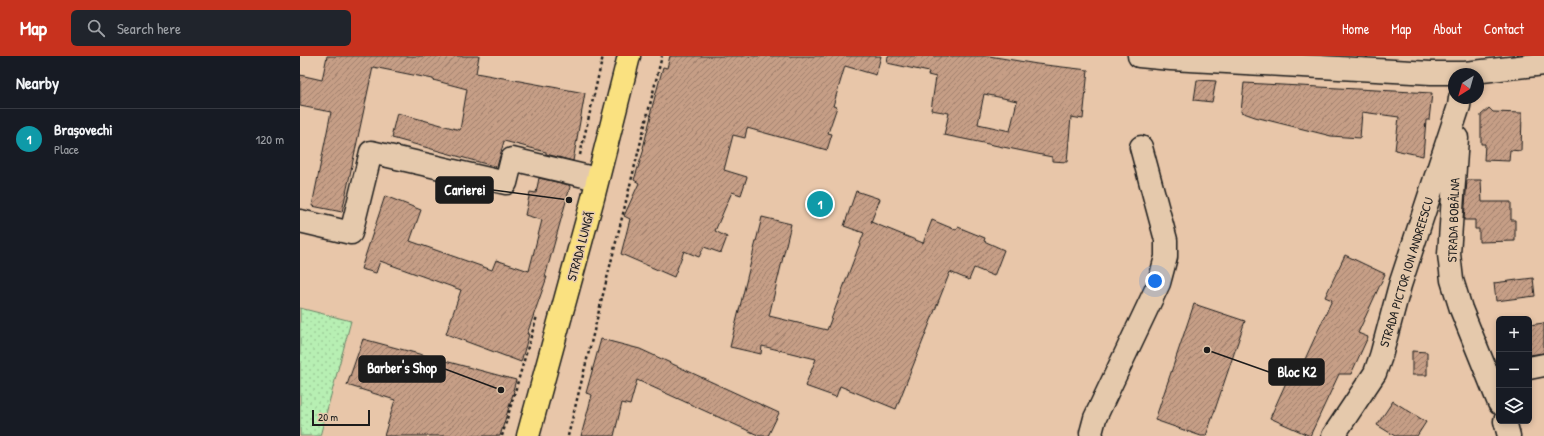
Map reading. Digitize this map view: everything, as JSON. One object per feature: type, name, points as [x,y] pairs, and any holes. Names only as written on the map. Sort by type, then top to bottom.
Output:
[{"type":"main road","name":"STRADA LUNGĂ","points":[[528,436],[629,56]]},
{"type":"street","points":[[1139,56],[1171,59],[1381,63],[1430,73],[1448,71]]},
{"type":"street","points":[[1467,68],[1544,64]]},
{"type":"street","name":"STRADA PICTOR ION ANDREESCU","points":[[1333,436],[1375,373],[1400,285],[1458,104]]},
{"type":"street","name":"STRADA BOBÂLNA","points":[[1459,104],[1449,254],[1452,280],[1461,309],[1494,375],[1496,388]]},
{"type":"street","points":[[1092,436],[1091,433],[1095,418],[1159,283],[1166,257],[1166,240],[1141,147]]},
{"type":"street","points":[[300,221],[351,232],[371,152],[506,183],[512,159],[597,179]]},
{"type":"street","points":[[1532,367],[1544,365]]},
{"type":"street","points":[[1507,424],[1509,436]]},
{"type":"path","points":[[575,173],[603,56]]},
{"type":"path","points":[[568,436],[662,56]]},
{"type":"path","points":[[502,436],[538,315]]},
{"type":"green space","points":[[300,308],[351,321],[320,436],[300,436]]},
{"type":"building","points":[[327,56],[479,56],[476,73],[585,93],[573,161],[504,141],[497,167],[392,138],[397,113],[460,130],[467,89],[433,79],[373,67],[342,212],[312,206],[331,112],[300,106],[300,75],[322,80]]},
{"type":"building","points":[[670,56],[881,56],[876,75],[845,66],[833,106],[837,107],[828,133],[832,134],[827,150],[747,128],[745,138],[733,135],[724,170],[747,177],[741,195],[732,192],[715,231],[727,237],[721,253],[704,247],[699,257],[684,251],[674,277],[621,254],[630,219],[624,216],[639,183],[634,180],[644,149],[650,115],[663,67],[667,68]]},
{"type":"building","points":[[888,56],[989,56],[1037,64],[1088,70],[1083,119],[1071,117],[1067,162],[1052,161],[1052,157],[944,135],[949,113],[931,110],[936,77],[928,75],[929,72],[887,63]],"holes":[[[984,94],[1017,101],[1010,131],[978,124]]]},
{"type":"building","points":[[1197,80],[1216,81],[1212,102],[1194,100]]},
{"type":"building","points":[[1244,83],[1432,93],[1429,120],[1426,120],[1423,156],[1395,150],[1399,117],[1362,112],[1360,138],[1331,136],[1255,117],[1241,112]]},
{"type":"building","points":[[1489,108],[1493,112],[1522,113],[1521,151],[1510,150],[1509,161],[1484,160],[1485,144],[1481,144],[1481,115]]},
{"type":"building","points":[[539,178],[569,185],[570,187],[545,277],[547,277],[527,334],[529,334],[521,362],[446,334],[461,290],[380,261],[376,273],[361,269],[385,196],[421,210],[410,241],[492,270],[496,260],[529,271],[542,220],[525,215],[530,192],[536,193]]},
{"type":"building","points":[[1467,180],[1481,180],[1482,202],[1511,202],[1511,220],[1515,220],[1515,241],[1479,242],[1479,229],[1475,229],[1475,220],[1464,220]]},
{"type":"building","points":[[856,191],[880,199],[871,222],[923,243],[932,220],[956,230],[958,227],[985,238],[984,241],[1004,250],[994,276],[974,268],[969,280],[950,272],[896,409],[840,386],[836,397],[805,386],[816,359],[762,346],[761,354],[730,347],[762,217],[791,224],[769,316],[827,330],[864,233],[844,226]]},
{"type":"building","points":[[1345,255],[1385,274],[1358,333],[1368,337],[1351,374],[1339,374],[1310,436],[1270,418],[1289,376],[1296,379],[1332,300],[1325,297]]},
{"type":"building","points":[[1533,278],[1535,296],[1496,301],[1494,283]]},
{"type":"building","points":[[1194,304],[1245,321],[1206,436],[1201,436],[1155,420]]},
{"type":"building","points":[[1544,323],[1544,353],[1532,355],[1532,325]]},
{"type":"building","points":[[363,339],[516,380],[500,436],[384,436],[395,400],[347,385]]},
{"type":"building","points":[[601,339],[640,349],[779,413],[768,436],[760,436],[637,380],[630,405],[622,403],[614,436],[581,436],[592,395],[586,393]]},
{"type":"building","points":[[1412,351],[1427,352],[1427,375],[1412,375]]},
{"type":"building","points":[[1393,401],[1426,422],[1417,436],[1395,436],[1377,425]]},
{"type":"place","name":"Carierei","points":[[569,200]]},
{"type":"place","name":"Brașovechi","points":[[820,204]]},
{"type":"place","name":"Bloc K2","points":[[1207,350]]},
{"type":"place","name":"Barber's Shop","points":[[501,390]]}]
